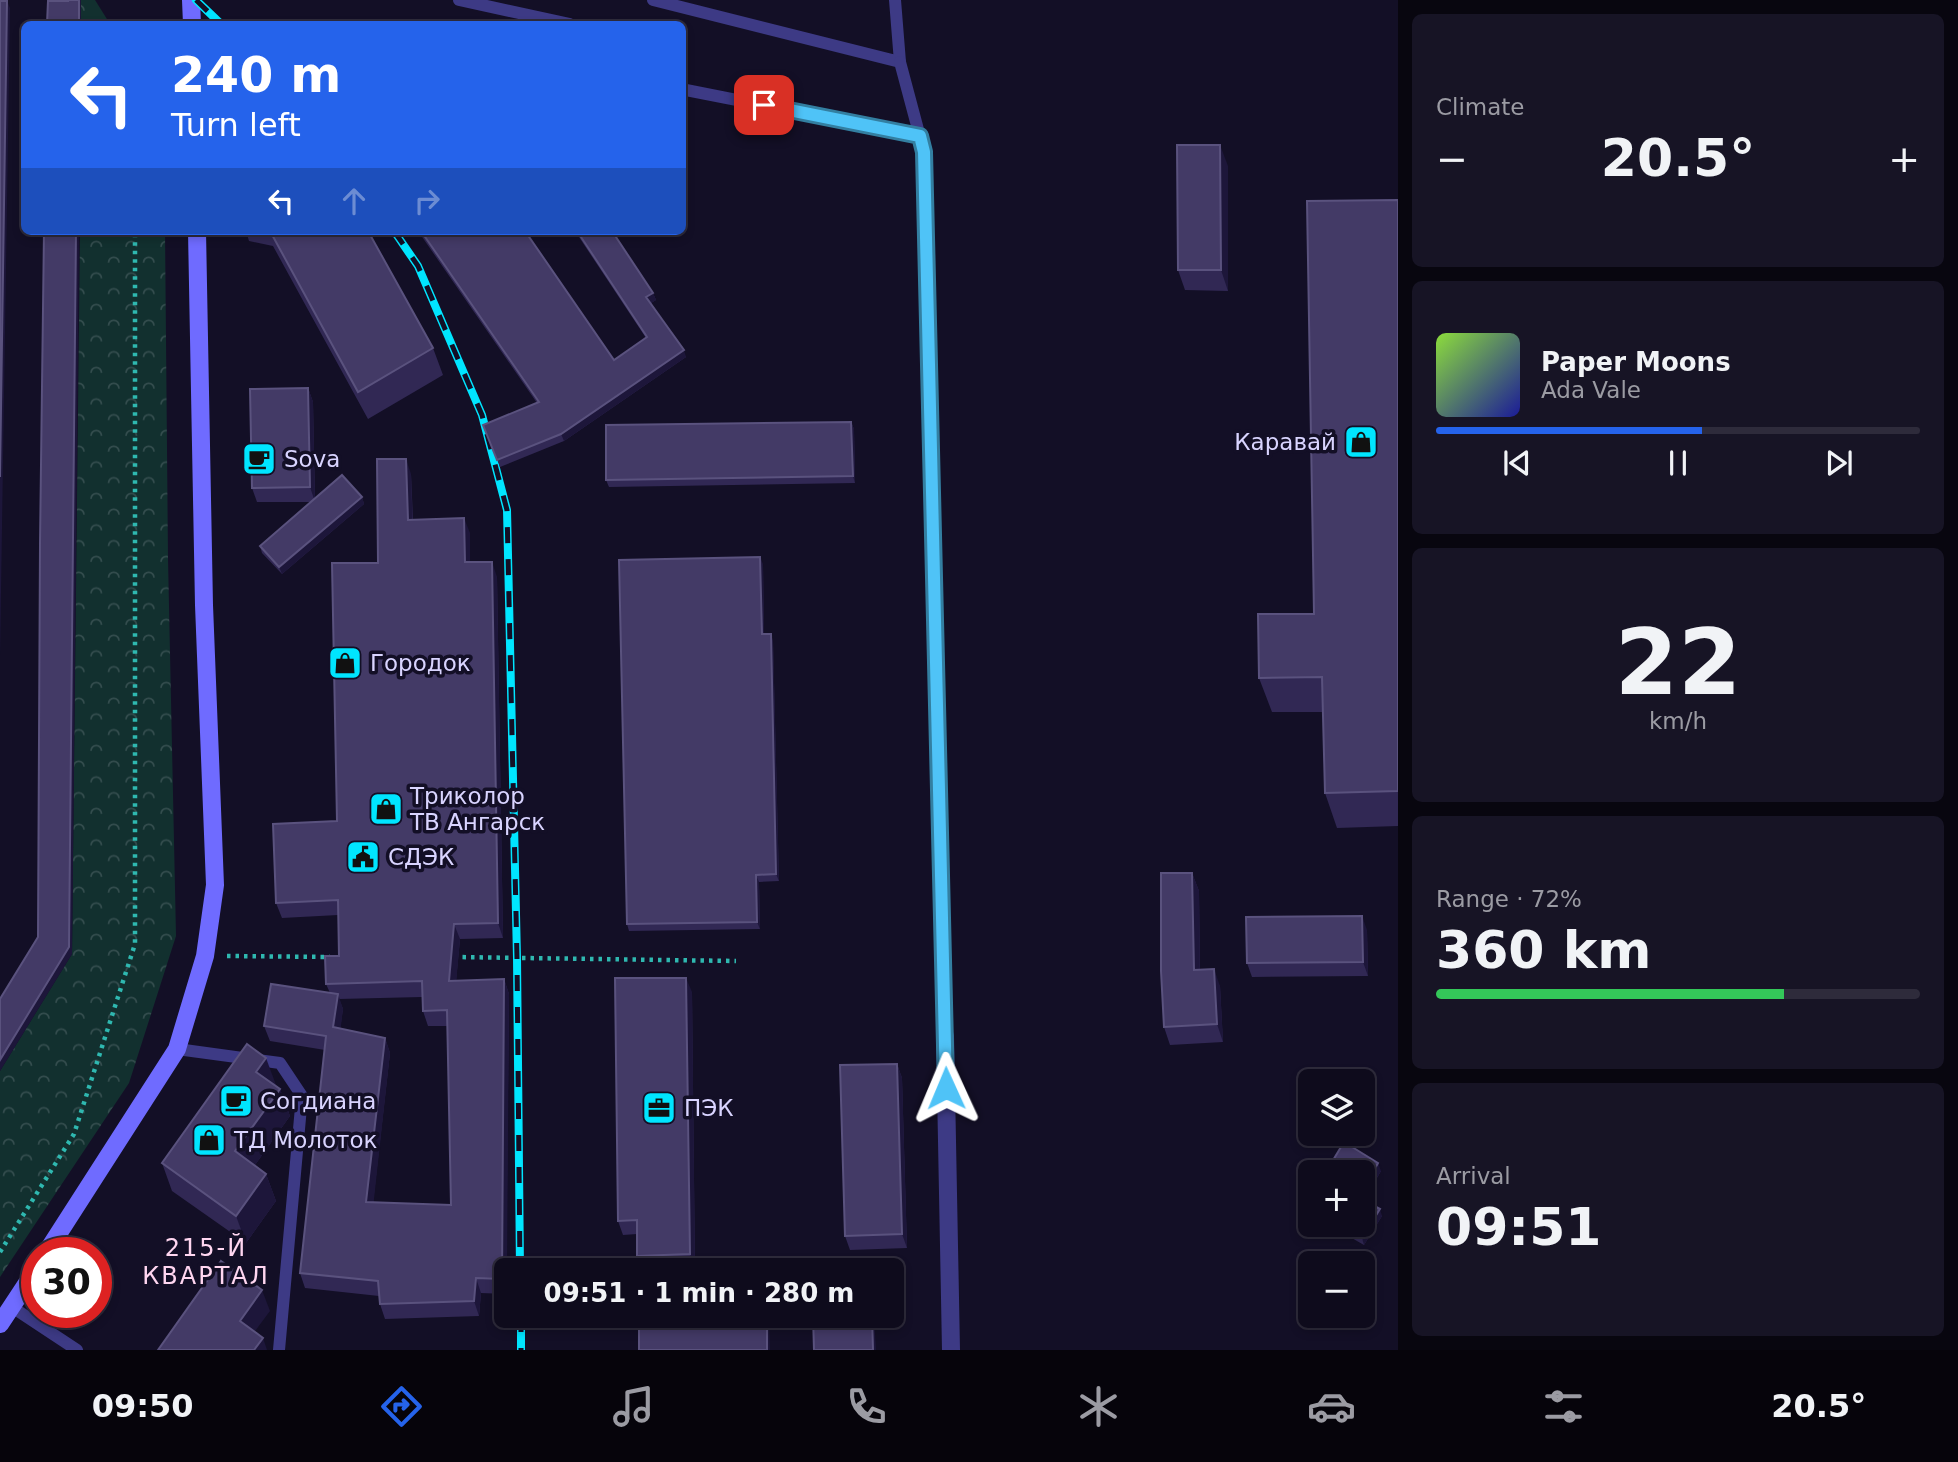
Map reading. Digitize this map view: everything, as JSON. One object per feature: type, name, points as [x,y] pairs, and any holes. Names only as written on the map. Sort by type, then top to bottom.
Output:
[{"type":"street","points":[[191,0],[192,21]]},
{"type":"street","points":[[56,1237],[177,1049],[205,956],[215,885],[204,605],[197,235]]},
{"type":"street","points":[[945,1036],[951,1350]]},
{"type":"street","points":[[0,1324],[21,1293]]},
{"type":"lane","points":[[459,0],[556,21]]},
{"type":"lane","points":[[653,0],[705,6],[900,62]]},
{"type":"lane","points":[[895,0],[900,62],[924,152],[945,1036]]},
{"type":"lane","points":[[686,90],[920,136]]},
{"type":"lane","points":[[177,1049],[280,1063],[302,1096],[279,1350]]},
{"type":"lane","points":[[12,1307],[77,1350]]},
{"type":"path","points":[[0,1252],[74,1134],[135,944],[135,235]]},
{"type":"path","points":[[205,956],[341,957]]},
{"type":"path","points":[[449,957],[736,961]]},
{"type":"green space","points":[[81,0],[95,0],[108,21],[81,21]]},
{"type":"green space","points":[[80,235],[165,235],[168,559],[176,936],[129,1083],[27,1237],[21,1237],[21,1245],[0,1277],[0,1071],[72,954]]},
{"type":"building","points":[[67,0],[79,0],[79,21],[47,21],[48,1],[69,1]]},
{"type":"building","points":[[0,1],[7,1],[0,477]]},
{"type":"building","points":[[1177,145],[1220,145],[1221,270],[1178,270]]},
{"type":"building","name":"Каравай","points":[[1398,200],[1398,791],[1325,793],[1322,677],[1259,678],[1258,614],[1314,614],[1307,201]]},
{"type":"building","points":[[44,235],[76,235],[69,947],[0,1060],[0,999],[38,937]]},
{"type":"building","points":[[272,235],[370,235],[433,348],[358,392]]},
{"type":"building","points":[[424,235],[528,235],[614,360],[647,337],[580,235],[615,235],[653,293],[646,297],[684,350],[561,434],[497,460],[483,425],[539,402]]},
{"type":"building","points":[[308,388],[310,487],[252,488],[250,389]]},
{"type":"building","points":[[851,422],[853,476],[606,480],[606,425]]},
{"type":"building","points":[[377,459],[406,459],[408,520],[464,518],[465,562],[492,562],[498,923],[454,924],[449,981],[504,979],[502,1258],[494,1258],[494,1279],[476,1278],[474,1301],[380,1304],[378,1281],[300,1273],[326,1036],[264,1026],[271,984],[338,994],[333,1027],[385,1038],[366,1202],[451,1205],[447,1010],[423,1011],[422,981],[326,984],[325,956],[339,956],[338,900],[276,903],[273,824],[337,821],[332,563],[378,563]]},
{"type":"building","points":[[342,475],[362,497],[279,567],[260,546]]},
{"type":"building","points":[[760,557],[762,634],[771,634],[776,874],[756,875],[757,922],[627,924],[619,560]]},
{"type":"building","points":[[1161,873],[1192,873],[1194,970],[1214,969],[1217,1024],[1164,1027]]},
{"type":"building","points":[[1362,916],[1363,962],[1247,963],[1246,917]]},
{"type":"building","points":[[615,978],[686,978],[690,1254],[637,1256],[637,1220],[618,1221]]},
{"type":"building","points":[[247,1044],[266,1058],[256,1072],[280,1089],[235,1151],[266,1174],[236,1216],[162,1163]]},
{"type":"building","points":[[897,1064],[902,1234],[845,1236],[840,1065]]},
{"type":"building","points":[[1342,1146],[1350,1146],[1373,1160],[1333,1160]]},
{"type":"building","points":[[221,1261],[262,1290],[240,1321],[263,1338],[254,1350],[158,1350]]},
{"type":"building","points":[[639,1328],[767,1328],[767,1350],[639,1350]]},
{"type":"building","points":[[813,1328],[872,1328],[873,1350],[814,1350]]},
{"type":"railway","points":[[196,0],[218,21]]},
{"type":"railway","points":[[397,235],[418,266],[482,415],[507,510],[517,958],[520,1258]]},
{"type":"railway","points":[[521,1328],[521,1350]]},
{"type":"place","name":"Каравай","points":[[1361,442]]},
{"type":"place","name":"Sova","points":[[259,459]]},
{"type":"place","name":"Городок","points":[[345,663]]},
{"type":"place","name":"Триколор ТВ Ангарск","points":[[386,809]]},
{"type":"place","name":"СДЭК","points":[[363,857]]},
{"type":"place","name":"Согдиана","points":[[236,1101]]},
{"type":"place","name":"ПЭК","points":[[659,1108]]},
{"type":"place","name":"ТД Молоток","points":[[209,1140]]},
{"type":"district","name":"215-Й КВАРТАЛ","points":[[206,1262]]},
{"type":"route","points":[[764,105],[920,136],[924,152],[946,1088]]}]
